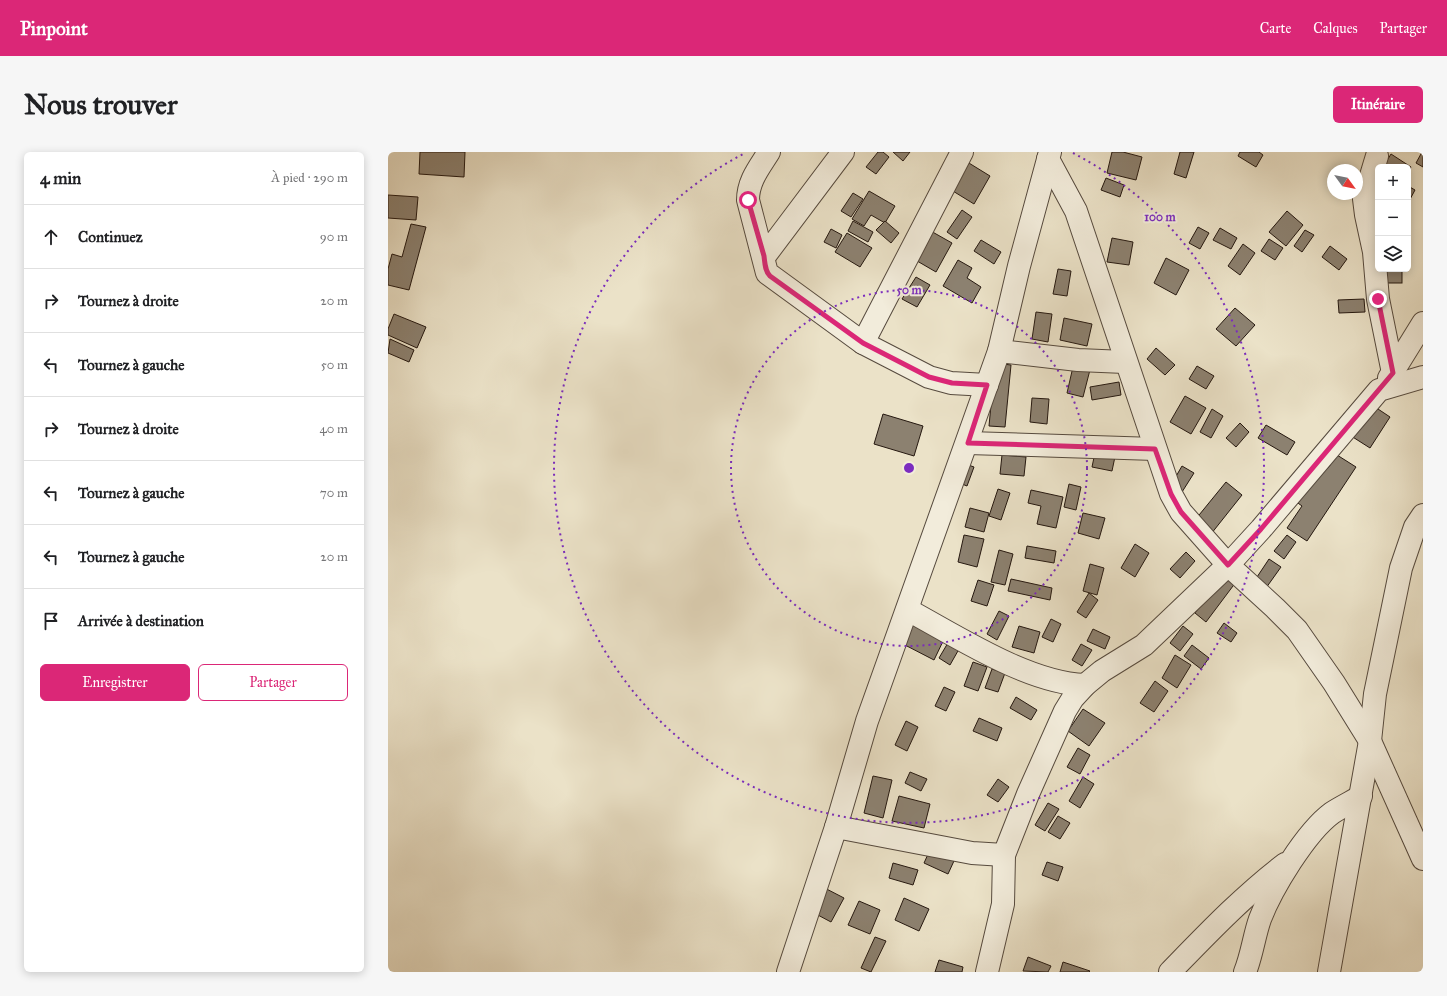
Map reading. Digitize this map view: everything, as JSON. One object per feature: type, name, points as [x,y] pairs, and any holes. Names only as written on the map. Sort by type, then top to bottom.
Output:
[{"type":"street","points":[[769,152],[754,175],[748,192],[748,200],[764,256],[767,273],[863,343],[929,377],[952,383],[987,385]]},
{"type":"street","points":[[764,256],[843,152]]},
{"type":"street","points":[[863,343],[962,152]]},
{"type":"street","points":[[1376,153],[1364,199],[1374,252],[1378,299],[1393,373]]},
{"type":"street","points":[[788,972],[836,827],[867,721],[968,443],[999,351],[1019,266],[1049,156]]},
{"type":"street","points":[[1049,156],[1076,211],[1106,297],[1125,362],[1171,494],[1181,512],[1228,565],[1297,630],[1334,683],[1370,741],[1423,859]]},
{"type":"street","points":[[988,972],[1003,904],[1004,855],[1028,794],[1065,711],[1073,698],[1085,685],[1102,671],[1144,645],[1228,565],[1261,529],[1393,373],[1423,322]]},
{"type":"street","points":[[999,351],[1078,360],[1125,362]]},
{"type":"street","points":[[1379,390],[1423,377]]},
{"type":"street","points":[[968,443],[1155,449]]},
{"type":"street","points":[[1329,972],[1361,796],[1370,741],[1375,694],[1401,568],[1415,527],[1423,515]]},
{"type":"street","points":[[908,610],[995,657],[1040,676],[1073,685],[1085,685]]},
{"type":"street","points":[[1245,972],[1261,919],[1271,896],[1295,856],[1314,829],[1326,819],[1361,796]]},
{"type":"street","points":[[836,827],[972,853],[1004,855]]},
{"type":"street","points":[[1170,972],[1225,915],[1258,884],[1295,856]]},
{"type":"building","points":[[420,152],[465,152],[464,177],[419,174]]},
{"type":"building","points":[[878,152],[883,152],[889,157],[876,174],[866,167]]},
{"type":"building","points":[[893,152],[910,152],[903,161]]},
{"type":"building","points":[[1112,152],[1123,152],[1142,157],[1136,180],[1107,173]]},
{"type":"building","points":[[1180,152],[1194,152],[1186,178],[1174,174]]},
{"type":"building","points":[[1240,152],[1259,152],[1263,155],[1256,167],[1238,156]]},
{"type":"building","points":[[1423,152],[1423,167],[1416,163]]},
{"type":"building","points":[[1391,154],[1406,164],[1385,164]]},
{"type":"building","points":[[964,160],[990,176],[974,204],[948,188]]},
{"type":"building","points":[[1106,178],[1124,185],[1120,197],[1101,190]]},
{"type":"building","points":[[1411,188],[1415,190],[1411,197]]},
{"type":"building","points":[[869,191],[895,206],[885,223],[871,215],[864,226],[852,219]]},
{"type":"building","points":[[853,193],[863,199],[851,217],[841,211]]},
{"type":"building","points":[[388,195],[418,197],[416,220],[388,218]]},
{"type":"building","points":[[962,210],[972,217],[957,239],[947,232]]},
{"type":"building","points":[[1287,211],[1303,225],[1286,246],[1269,232]]},
{"type":"building","points":[[853,221],[873,232],[868,242],[848,231]]},
{"type":"building","points":[[885,221],[899,233],[891,243],[876,230]]},
{"type":"building","points":[[411,224],[426,227],[409,290],[388,285],[388,269],[392,254],[402,257]]},
{"type":"building","points":[[1198,227],[1209,233],[1200,249],[1189,243]]},
{"type":"building","points":[[1220,228],[1237,238],[1231,249],[1213,240]]},
{"type":"building","points":[[831,229],[842,235],[836,248],[824,242]]},
{"type":"building","points":[[929,230],[952,243],[936,272],[912,258]]},
{"type":"building","points":[[1305,230],[1314,235],[1302,252],[1294,246]]},
{"type":"building","points":[[847,233],[872,248],[860,267],[835,252]]},
{"type":"building","points":[[1112,238],[1133,242],[1129,265],[1107,262]]},
{"type":"building","points":[[1269,239],[1283,248],[1275,260],[1261,251]]},
{"type":"building","points":[[981,240],[1001,252],[994,264],[974,251]]},
{"type":"building","points":[[1243,244],[1255,253],[1240,275],[1228,266]]},
{"type":"building","points":[[1330,246],[1347,259],[1339,270],[1322,257]]},
{"type":"building","points":[[1166,258],[1189,270],[1176,295],[1154,283]]},
{"type":"building","points":[[958,260],[972,268],[967,278],[981,287],[972,303],[943,286]]},
{"type":"building","points":[[1058,269],[1071,271],[1067,296],[1053,294]]},
{"type":"building","points":[[1380,272],[1402,272],[1402,283],[1380,283]]},
{"type":"building","points":[[916,277],[930,285],[917,307],[902,299]]},
{"type":"building","points":[[1364,299],[1365,312],[1339,313],[1338,300]]},
{"type":"building","points":[[1235,308],[1255,325],[1236,346],[1216,329]]},
{"type":"building","points":[[1036,312],[1052,314],[1048,342],[1032,339]]},
{"type":"building","points":[[394,314],[426,327],[417,348],[388,335],[388,329]]},
{"type":"building","points":[[1064,318],[1092,324],[1087,346],[1060,340]]},
{"type":"building","points":[[390,339],[414,350],[409,362],[388,353]]},
{"type":"building","points":[[1156,348],[1175,365],[1165,375],[1147,359]]},
{"type":"building","points":[[1075,358],[1092,362],[1083,397],[1067,393]]},
{"type":"building","points":[[995,363],[1011,365],[1005,427],[989,426]]},
{"type":"building","points":[[1197,366],[1214,376],[1206,389],[1189,379]]},
{"type":"building","points":[[1119,382],[1121,395],[1092,400],[1090,387]]},
{"type":"building","points":[[1185,396],[1206,408],[1191,434],[1170,422]]},
{"type":"building","points":[[1032,398],[1049,399],[1047,424],[1030,422]]},
{"type":"building","points":[[1369,403],[1390,417],[1370,448],[1348,434]]},
{"type":"building","points":[[1212,409],[1223,416],[1211,438],[1200,432]]},
{"type":"building","points":[[883,414],[923,426],[914,456],[874,444]]},
{"type":"building","points":[[1240,423],[1249,432],[1236,447],[1226,438]]},
{"type":"building","points":[[1266,425],[1295,442],[1287,455],[1258,438]]},
{"type":"building","points":[[1097,443],[1117,447],[1112,471],[1092,467]]},
{"type":"building","points":[[1002,455],[1026,457],[1024,476],[1000,474]]},
{"type":"building","points":[[1337,455],[1356,467],[1307,541],[1287,528],[1302,506],[1287,495],[1317,460],[1328,468]]},
{"type":"building","points":[[963,463],[974,467],[967,486],[957,482]]},
{"type":"building","points":[[1182,466],[1194,473],[1182,492],[1171,485]]},
{"type":"building","points":[[1226,482],[1242,495],[1211,534],[1195,520]]},
{"type":"building","points":[[1069,484],[1081,487],[1076,510],[1064,507]]},
{"type":"building","points":[[998,489],[1010,493],[1001,520],[989,516]]},
{"type":"building","points":[[1031,490],[1063,497],[1056,528],[1037,524],[1041,506],[1028,503]]},
{"type":"building","points":[[970,508],[989,513],[984,532],[965,527]]},
{"type":"building","points":[[1083,513],[1105,518],[1099,539],[1078,533]]},
{"type":"building","points":[[964,535],[984,539],[977,567],[958,562]]},
{"type":"building","points":[[1287,535],[1296,542],[1284,559],[1274,551]]},
{"type":"building","points":[[1135,544],[1149,553],[1135,577],[1121,568]]},
{"type":"building","points":[[1027,546],[1056,551],[1054,563],[1025,558]]},
{"type":"building","points":[[999,550],[1013,554],[1005,585],[991,582]]},
{"type":"building","points":[[1186,552],[1195,561],[1180,578],[1170,569]]},
{"type":"building","points":[[1269,559],[1281,567],[1266,588],[1255,580]]},
{"type":"building","points":[[1090,564],[1104,568],[1097,595],[1083,591]]},
{"type":"building","points":[[1224,573],[1236,582],[1206,622],[1195,613]]},
{"type":"building","points":[[1011,579],[1052,588],[1050,600],[1008,591]]},
{"type":"building","points":[[978,580],[994,585],[987,606],[971,601]]},
{"type":"building","points":[[1089,593],[1098,600],[1086,618],[1077,612]]},
{"type":"building","points":[[999,611],[1009,616],[997,640],[987,634]]},
{"type":"building","points":[[1051,619],[1061,624],[1053,642],[1042,637]]},
{"type":"building","points":[[915,620],[946,635],[934,660],[903,644]]},
{"type":"building","points":[[1224,623],[1237,633],[1231,642],[1217,633]]},
{"type":"building","points":[[1019,626],[1040,632],[1034,653],[1012,647]]},
{"type":"building","points":[[1183,626],[1193,634],[1180,651],[1170,643]]},
{"type":"building","points":[[1093,629],[1110,637],[1105,649],[1087,641]]},
{"type":"building","points":[[952,636],[963,642],[950,665],[939,658]]},
{"type":"building","points":[[1081,644],[1092,650],[1082,666],[1072,660]]},
{"type":"building","points":[[1192,645],[1209,658],[1201,669],[1184,656]]},
{"type":"building","points":[[1175,655],[1191,665],[1177,688],[1162,678]]},
{"type":"building","points":[[973,662],[987,667],[978,691],[964,686]]},
{"type":"building","points":[[992,669],[1005,673],[998,692],[985,688]]},
{"type":"building","points":[[1155,681],[1168,691],[1154,712],[1140,703]]},
{"type":"building","points":[[944,687],[955,692],[946,711],[935,706]]},
{"type":"building","points":[[1016,697],[1037,710],[1031,720],[1010,708]]},
{"type":"building","points":[[1083,709],[1105,723],[1089,746],[1068,731]]},
{"type":"building","points":[[979,718],[1002,728],[997,741],[973,731]]},
{"type":"building","points":[[906,721],[918,727],[907,751],[895,745]]},
{"type":"building","points":[[1078,748],[1090,755],[1080,774],[1067,767]]},
{"type":"building","points":[[910,772],[927,779],[921,791],[905,783]]},
{"type":"building","points":[[873,776],[892,780],[883,818],[864,813]]},
{"type":"building","points":[[1083,777],[1094,784],[1080,808],[1069,801]]},
{"type":"building","points":[[998,779],[1009,787],[998,802],[987,795]]},
{"type":"building","points":[[899,796],[930,804],[924,828],[892,821]]},
{"type":"building","points":[[1048,803],[1059,809],[1045,831],[1035,825]]},
{"type":"building","points":[[1058,816],[1070,823],[1060,839],[1048,832]]},
{"type":"building","points":[[935,839],[959,850],[948,874],[924,863]]},
{"type":"building","points":[[1047,862],[1063,867],[1058,881],[1042,875]]},
{"type":"building","points":[[893,863],[918,870],[913,885],[889,878]]},
{"type":"building","points":[[813,882],[844,898],[831,922],[801,906]]},
{"type":"building","points":[[904,898],[929,909],[919,931],[895,920]]},
{"type":"building","points":[[859,901],[880,910],[870,934],[848,925]]},
{"type":"building","points":[[875,937],[886,941],[871,972],[861,968]]},
{"type":"building","points":[[1028,957],[1051,966],[1048,972],[1023,971]]},
{"type":"building","points":[[939,960],[963,967],[962,972],[935,972]]},
{"type":"building","points":[[1063,962],[1090,971],[1060,972]]},
{"type":"route","points":[[748,200],[764,256],[767,273],[770,276],[863,343],[929,377],[952,383],[987,385],[968,443],[1024,446],[1155,449],[1171,494],[1181,512],[1228,565],[1261,529],[1393,373],[1378,299]]}]
